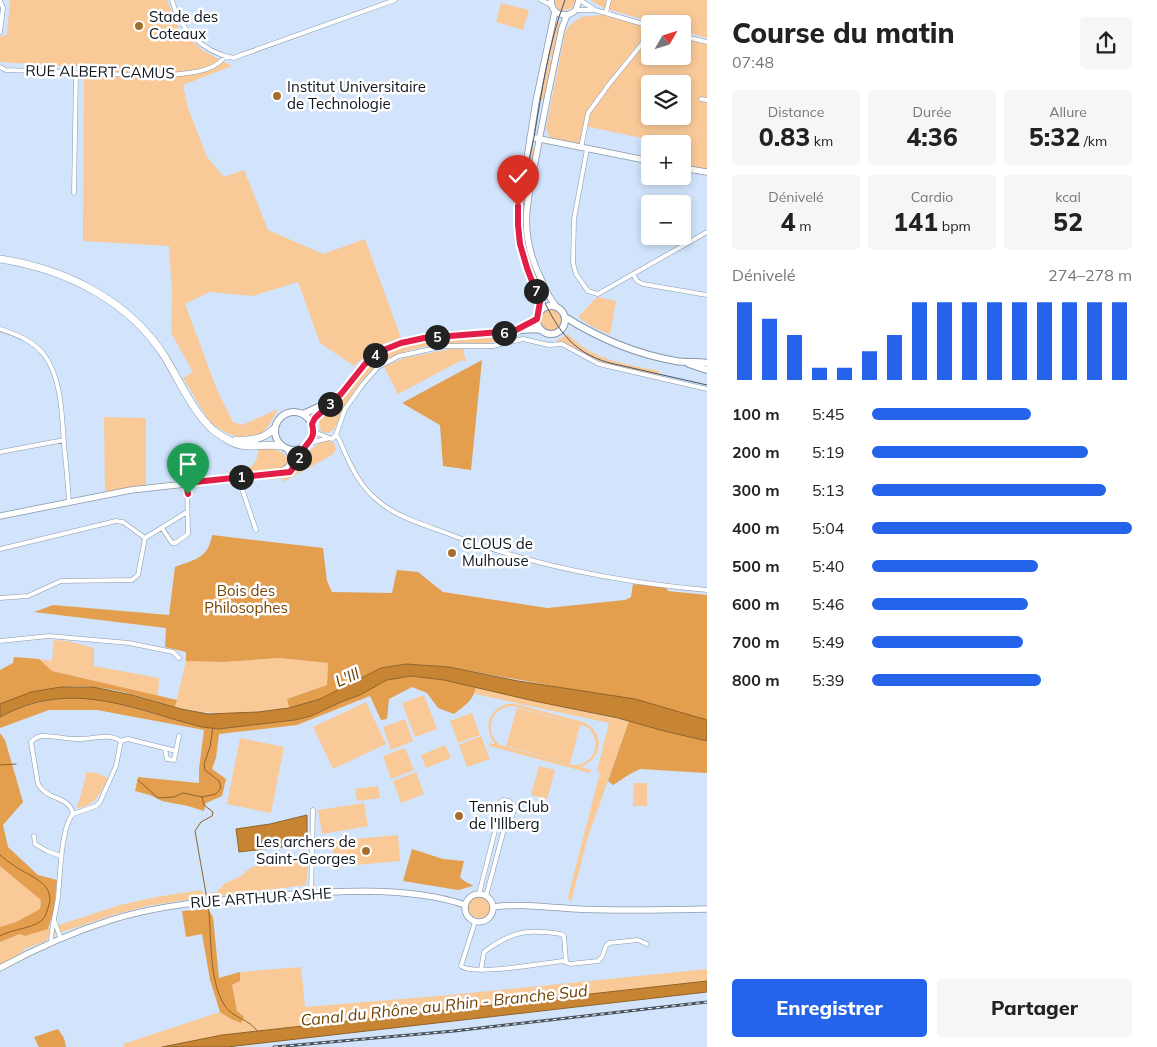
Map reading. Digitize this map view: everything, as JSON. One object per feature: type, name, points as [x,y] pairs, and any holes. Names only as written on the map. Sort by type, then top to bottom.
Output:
[{"type":"highway","points":[[0,259],[40,267],[74,280],[120,309],[140,326],[163,354],[198,412],[219,435],[239,445],[281,446]]},
{"type":"highway","points":[[228,439],[256,439],[264,437],[274,429]]},
{"type":"main road","points":[[555,11],[562,15],[567,15],[576,10],[579,0]]},
{"type":"main road","points":[[541,330],[537,319],[540,302],[525,261],[518,225],[520,198],[530,137],[555,11],[551,2]]},
{"type":"main road","points":[[567,15],[562,28],[527,198],[526,227],[534,264],[550,298],[562,310],[565,317],[579,327],[619,346],[640,353],[686,362],[707,363]]},
{"type":"main road","points":[[530,137],[641,159]]},
{"type":"main road","points":[[691,169],[707,172]]},
{"type":"main road","points":[[539,312],[547,306],[556,306]]},
{"type":"main road","points":[[563,328],[565,317]]},
{"type":"main road","points":[[514,331],[537,319]]},
{"type":"main road","points":[[312,426],[303,414],[296,412],[286,413],[278,420],[274,429],[277,441],[281,446],[288,450],[303,448],[310,443],[315,418],[341,394],[365,364],[379,353],[401,343],[433,337],[497,334],[532,328],[553,334],[563,328],[579,327]]},
{"type":"main road","points":[[686,362],[707,370]]},
{"type":"main road","points":[[303,414],[333,400]]},
{"type":"main road","points":[[0,516],[131,490],[290,472],[303,448]]},
{"type":"main road","points":[[271,474],[283,471],[290,466],[291,457],[288,450]]},
{"type":"main road","name":"RUE ARTHUR ASHE","points":[[0,968],[51,943],[111,920],[149,910],[203,902],[311,892],[374,892],[420,895],[447,899],[464,905]]},
{"type":"main road","points":[[479,894],[486,896],[491,901],[493,907],[489,919],[480,923],[475,922],[466,915],[464,905],[470,896],[479,894]]},
{"type":"main road","points":[[493,907],[514,905],[592,910],[649,911],[707,909]]},
{"type":"street","points":[[172,0],[178,17],[187,31],[199,42],[225,56]]},
{"type":"street","name":"RUE ALBERT CAMUS","points":[[0,68],[7,70],[159,75],[195,72],[218,64],[225,56],[233,58],[243,56],[395,0]]},
{"type":"street","points":[[541,0],[551,2]]},
{"type":"street","points":[[579,0],[595,10]]},
{"type":"street","points":[[606,13],[609,0]]},
{"type":"street","points":[[0,1],[3,8],[0,32]]},
{"type":"street","points":[[576,10],[595,10],[641,23]]},
{"type":"street","points":[[691,38],[707,42]]},
{"type":"street","points":[[641,45],[588,113],[574,219],[572,263],[576,274],[588,292],[598,294],[707,232]]},
{"type":"street","points":[[74,193],[76,73]]},
{"type":"street","points":[[701,99],[707,100]]},
{"type":"street","points":[[633,274],[643,284],[707,294]]},
{"type":"street","points":[[0,329],[29,341],[44,355],[49,363],[58,392],[64,440],[68,502]]},
{"type":"street","points":[[310,443],[336,435],[345,409],[378,367],[408,353],[445,346],[498,345],[522,339],[549,345],[562,344],[599,364],[707,389]]},
{"type":"street","points":[[312,426],[319,434],[330,438]]},
{"type":"street","points":[[336,435],[351,468],[365,488],[383,505],[414,521],[475,545],[549,565],[638,582],[707,590]]},
{"type":"street","points":[[0,452],[64,440]]},
{"type":"street","points":[[235,478],[256,530]]},
{"type":"street","points":[[162,528],[172,543],[175,544],[188,534],[188,494],[186,483]]},
{"type":"street","points":[[0,598],[28,596],[61,581],[132,580],[138,575],[145,538],[187,512]]},
{"type":"street","points":[[0,549],[116,521],[123,522],[145,538]]},
{"type":"street","points":[[0,641],[49,636],[129,643],[173,652],[179,658]]},
{"type":"street","points":[[73,814],[72,807],[68,803],[45,794],[38,784],[31,742],[34,739],[41,736],[76,740],[109,736],[116,737],[122,741],[128,740],[176,751]]},
{"type":"street","points":[[165,749],[167,759],[174,760],[179,736]]},
{"type":"street","points":[[51,943],[61,856],[67,823],[73,814],[96,806],[100,802],[116,766],[122,741]]},
{"type":"street","points":[[479,894],[498,819],[496,807],[503,800],[509,800],[515,807],[514,812],[506,822],[486,896]]},
{"type":"street","points":[[311,892],[313,810]]},
{"type":"street","points":[[34,836],[35,844],[61,856]]},
{"type":"street","points":[[54,919],[61,939]]},
{"type":"street","points":[[475,922],[461,966],[465,969],[480,970],[598,961],[609,943],[638,940],[647,944]]},
{"type":"street","points":[[480,970],[484,952],[496,943],[517,933],[537,930],[564,936],[566,962]]},
{"type":"shaded area","points":[[10,0],[167,0],[179,29],[202,50],[232,66],[183,85],[188,108],[207,157],[224,177],[244,170],[268,230],[323,254],[365,239],[401,338],[377,346],[354,366],[320,343],[298,282],[252,296],[210,292],[185,304],[217,390],[233,422],[242,425],[278,409],[265,430],[254,437],[241,437],[227,433],[214,425],[183,378],[193,372],[171,333],[172,293],[169,246],[83,241],[84,67],[0,62],[0,36],[7,35]]},
{"type":"shaded area","points":[[554,0],[575,1],[572,8],[562,11],[556,7]]},
{"type":"shaded area","points":[[590,0],[707,0],[707,38],[691,33],[691,15],[641,15],[641,19],[604,8]]},
{"type":"shaded area","points":[[501,3],[529,10],[523,30],[496,22]]},
{"type":"shaded area","points":[[606,13],[641,23],[641,65],[691,65],[691,38],[707,42],[707,172],[691,169],[691,135],[641,135],[641,138],[585,126],[581,148],[552,142],[546,128],[565,33],[568,27],[581,17]]},
{"type":"shaded area","points":[[555,22],[562,23],[554,58],[547,56]]},
{"type":"shaded area","points":[[548,59],[552,60],[544,100],[540,100]]},
{"type":"shaded area","points":[[529,148],[536,149],[525,234],[547,296],[541,298],[524,255],[519,218]]},
{"type":"shaded area","points":[[597,297],[616,301],[610,335],[578,317]]},
{"type":"shaded area","points":[[551,309],[559,312],[562,320],[559,328],[551,331],[543,328],[540,320],[543,312]]},
{"type":"shaded area","points":[[568,334],[587,350],[610,360],[659,371],[658,377],[607,364],[587,357],[566,344],[557,343],[556,341]]},
{"type":"shaded area","points":[[470,336],[471,338],[504,338],[489,343],[454,343],[424,347],[405,352],[380,363],[356,389],[332,431],[329,433],[321,432],[320,417],[341,401],[363,371],[381,355],[393,349],[418,342]]},
{"type":"shaded area","points":[[451,349],[463,349],[466,361],[462,360],[398,394],[384,367],[404,358]]},
{"type":"shaded area","points":[[104,417],[146,418],[146,486],[105,492]]},
{"type":"shaded area","points":[[333,442],[336,448],[330,456],[283,482],[283,478],[266,480],[291,473],[301,458],[319,443]]},
{"type":"shaded area","points":[[259,448],[272,449],[283,453],[288,459],[287,465],[281,468],[230,475],[229,471],[251,467],[256,461]]},
{"type":"shaded area","points":[[54,640],[68,641],[94,648],[94,666],[159,678],[158,696],[52,671],[39,659],[52,661]]},
{"type":"shaded area","points":[[279,658],[328,663],[327,685],[287,699],[289,708],[246,713],[217,713],[175,707],[186,661],[223,662]]},
{"type":"shaded area","name":"L'Ill","points":[[406,664],[449,667],[518,681],[635,699],[707,720],[707,741],[618,718],[444,680],[411,676],[387,680],[360,695],[311,716],[295,720],[218,729],[202,727],[126,706],[77,698],[26,705],[0,717],[0,704],[31,692],[61,687],[93,687],[208,714],[258,712],[289,708],[320,699],[381,668]]},
{"type":"shaded area","points":[[476,687],[629,721],[588,837],[571,902],[568,897],[600,772],[597,771],[609,723],[475,694]]},
{"type":"shaded area","points":[[424,695],[437,729],[415,737],[402,703]]},
{"type":"shaded area","points":[[366,702],[386,744],[333,769],[313,727]]},
{"type":"shaded area","points":[[506,704],[516,704],[583,722],[590,726],[598,738],[599,745],[594,758],[581,767],[591,770],[590,773],[489,746],[490,743],[495,744],[489,732],[489,721],[491,715]],"holes":[[[513,706],[587,727],[595,739],[594,752],[586,761],[573,765],[500,745],[495,739],[491,727],[492,721],[499,711],[505,707]]]},
{"type":"shaded area","points":[[517,708],[580,725],[570,764],[506,746]]},
{"type":"shaded area","points":[[472,713],[480,735],[458,743],[450,721]]},
{"type":"shaded area","points":[[405,719],[413,741],[391,750],[383,727]]},
{"type":"shaded area","points":[[481,736],[490,759],[467,767],[459,745]]},
{"type":"shaded area","points":[[240,738],[284,747],[271,813],[227,804]]},
{"type":"shaded area","points":[[445,745],[451,758],[426,768],[421,755]]},
{"type":"shaded area","points":[[405,748],[414,770],[391,779],[383,756]]},
{"type":"shaded area","points":[[539,766],[555,770],[547,799],[531,795]]},
{"type":"shaded area","points":[[86,772],[97,773],[108,778],[93,802],[77,808],[85,780]]},
{"type":"shaded area","points":[[416,772],[424,794],[401,803],[393,781]]},
{"type":"shaded area","points":[[634,783],[647,783],[647,806],[633,806]]},
{"type":"shaded area","points":[[378,786],[380,798],[357,801],[355,789]]},
{"type":"shaded area","points":[[364,803],[368,826],[322,834],[318,810]]},
{"type":"shaded area","points":[[307,815],[307,838],[298,845],[239,852],[236,829],[270,824]]},
{"type":"shaded area","name":"Les archers de Saint-Georges","points":[[398,835],[400,861],[334,867],[332,841]]},
{"type":"shaded area","points":[[279,859],[305,860],[308,865],[306,885],[147,906],[50,936],[44,942],[24,949],[24,951],[0,965],[0,942],[20,934],[25,936],[120,905],[156,897],[202,890],[203,894],[217,892],[224,884],[241,876],[250,868]]},
{"type":"shaded area","points":[[0,866],[41,899],[40,909],[16,922],[0,927]]},
{"type":"shaded area","points":[[479,896],[487,899],[490,907],[487,915],[479,918],[471,915],[468,907],[471,899]]},
{"type":"shaded area","points":[[301,967],[305,1007],[450,995],[707,969],[707,982],[178,1043],[162,1047],[124,1047],[123,1044],[220,1012],[231,1019],[237,1011],[232,985],[240,981],[240,972]]},
{"type":"shaded area","points":[[707,981],[707,992],[227,1047],[162,1047],[222,1035]]},
{"type":"green space","points":[[482,360],[471,470],[443,466],[440,425],[402,403]]},
{"type":"green space","name":"Bois des Philosophes","points":[[212,535],[323,548],[327,581],[332,592],[392,593],[397,570],[418,572],[443,592],[547,608],[625,600],[631,597],[633,584],[666,587],[668,591],[707,595],[707,720],[575,690],[449,667],[406,664],[381,668],[320,699],[289,708],[287,699],[327,685],[328,663],[279,658],[223,662],[186,661],[186,652],[165,647],[166,628],[34,612],[53,605],[169,615],[175,567],[204,554]]},
{"type":"green space","points":[[14,657],[39,659],[52,671],[177,700],[175,707],[114,690],[81,686],[46,690],[0,704],[0,670],[13,663]]},
{"type":"green space","points":[[411,676],[444,680],[476,687],[475,692],[471,699],[454,714],[438,708],[427,693],[412,687],[389,699],[387,719],[381,720],[370,696],[297,725],[219,734],[216,758],[212,769],[226,779],[222,796],[206,803],[204,811],[162,801],[135,791],[138,777],[199,783],[204,730],[97,710],[49,710],[0,728],[0,717],[17,708],[50,700],[79,697],[104,700],[202,727],[218,729],[295,720],[311,716],[360,695],[387,679]]},
{"type":"green space","points":[[629,721],[707,741],[707,773],[640,769],[613,785],[608,781]]},
{"type":"green space","points":[[0,733],[5,740],[23,802],[3,825],[8,847],[38,875],[57,880],[54,910],[48,929],[25,936],[20,934],[0,942],[0,927],[16,922],[40,909],[41,900],[0,866]]},
{"type":"green space","points":[[412,849],[443,859],[464,861],[460,877],[473,886],[458,890],[403,881]]},
{"type":"green space","points":[[208,909],[213,917],[219,978],[240,972],[240,981],[232,985],[237,1011],[244,1017],[241,1023],[220,1012],[210,980],[202,934],[186,937],[182,911]]},
{"type":"green space","points":[[58,1029],[64,1038],[66,1047],[39,1047],[34,1037]]},
{"type":"waterway","points":[[138,780],[158,798],[174,797],[183,793],[202,797],[216,794],[221,788],[219,781],[205,770],[204,764],[210,747],[213,727]]},
{"type":"waterway","points":[[0,765],[16,764]]},
{"type":"waterway","points":[[202,797],[204,805],[213,812],[212,816],[201,822],[195,831],[207,899]]},
{"type":"waterway","points":[[0,855],[41,882],[46,887],[50,900],[44,918],[41,921],[32,926],[0,936]]},
{"type":"waterway","points":[[208,903],[213,970],[220,996],[225,1006],[233,1014],[251,1024],[258,1032]]},
{"type":"tram line","points":[[565,0],[550,51],[524,180],[521,224],[527,258],[551,315],[565,336],[584,352],[610,363],[707,385]]},
{"type":"railway","points":[[274,1047],[454,1031],[707,1002]]},
{"type":"place","name":"Stade des Coteaux","points":[[139,26]]},
{"type":"place","name":"Institut Universitaire de Technologie","points":[[277,96]]},
{"type":"place","name":"CLOUS de Mulhouse","points":[[452,553]]},
{"type":"place","name":"Tennis Club de l'Illberg","points":[[459,816]]},
{"type":"place","name":"Les archers de Saint-Georges","points":[[366,851]]},
{"type":"route","points":[[188,494],[186,483],[290,472],[303,448],[310,443],[313,434],[313,420],[341,394],[365,364],[386,349],[394,345],[424,338],[497,334],[514,331],[537,319],[540,302],[520,244],[518,206]]},
{"type":"water label","name":"Canal du Rhône au Rhin - Branche Sud","points":[[444,1005]]}]
